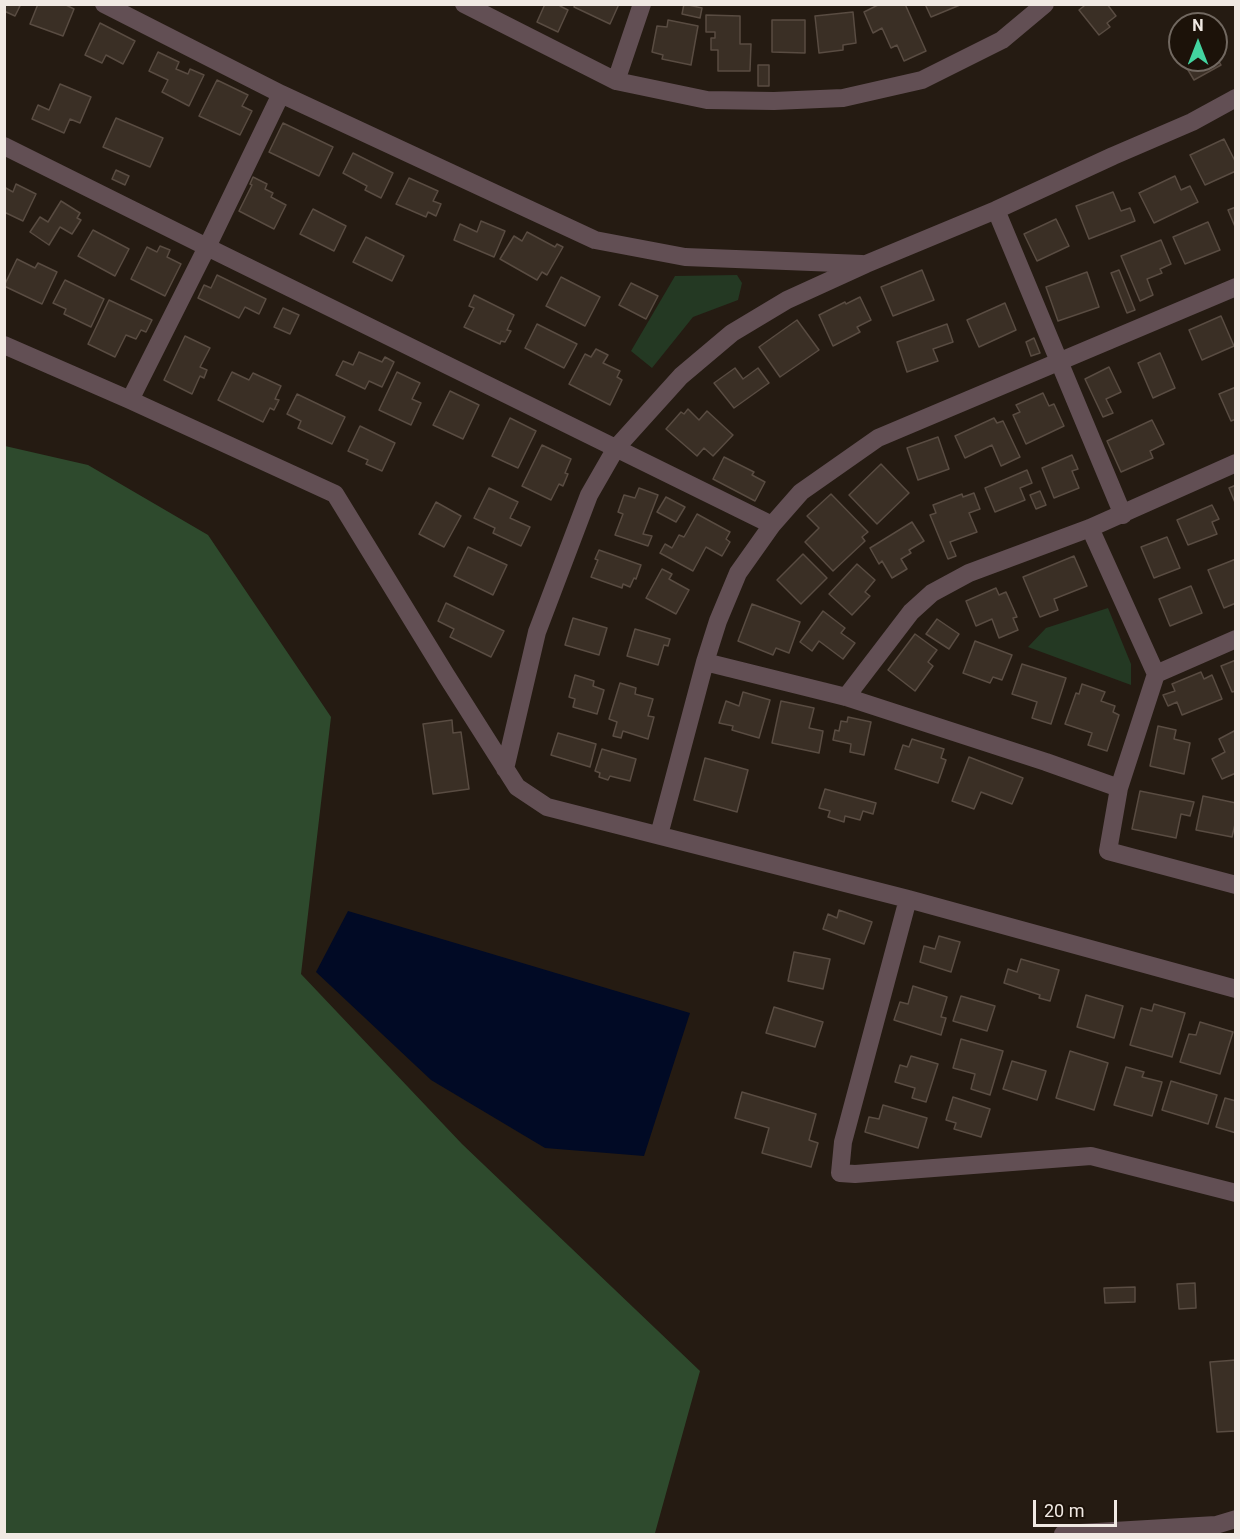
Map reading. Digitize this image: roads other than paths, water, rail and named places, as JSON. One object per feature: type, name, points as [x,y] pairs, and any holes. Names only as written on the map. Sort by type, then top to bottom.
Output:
[{"type":"street","points":[[104,4],[281,94],[595,240],[685,257],[866,264]]},
{"type":"street","points":[[464,4],[616,81],[707,100],[774,101],[843,98],[922,80],[1002,40],[1045,4]]},
{"type":"street","points":[[616,81],[642,4]]},
{"type":"street","points":[[130,400],[281,94]]},
{"type":"street","points":[[505,769],[537,632],[589,495],[616,448],[681,375],[732,333],[787,300],[1192,122],[1236,98]]},
{"type":"street","points":[[4,146],[772,525]]},
{"type":"street","points":[[996,210],[1123,515]]},
{"type":"street","points":[[658,835],[705,662],[718,621],[738,573],[772,525],[801,492],[878,438],[1236,287]]},
{"type":"street","points":[[4,345],[335,494],[517,787],[547,807],[908,899],[1236,989]]},
{"type":"street","points":[[846,697],[911,612],[932,593],[969,573],[1123,515],[1236,463]]},
{"type":"street","points":[[1090,528],[1156,674],[1119,788],[1108,851],[1236,885]]},
{"type":"street","points":[[1156,674],[1236,639]]},
{"type":"street","points":[[705,662],[846,697],[1119,788]]},
{"type":"street","points":[[908,899],[843,1142],[840,1173],[867,1173],[1090,1156],[1236,1193]]},
{"type":"street","points":[[1063,1534],[1216,1525],[1236,1519]]},
{"type":"water","points":[[348,911],[690,1013],[644,1156],[545,1148],[431,1080],[316,972]]}]
